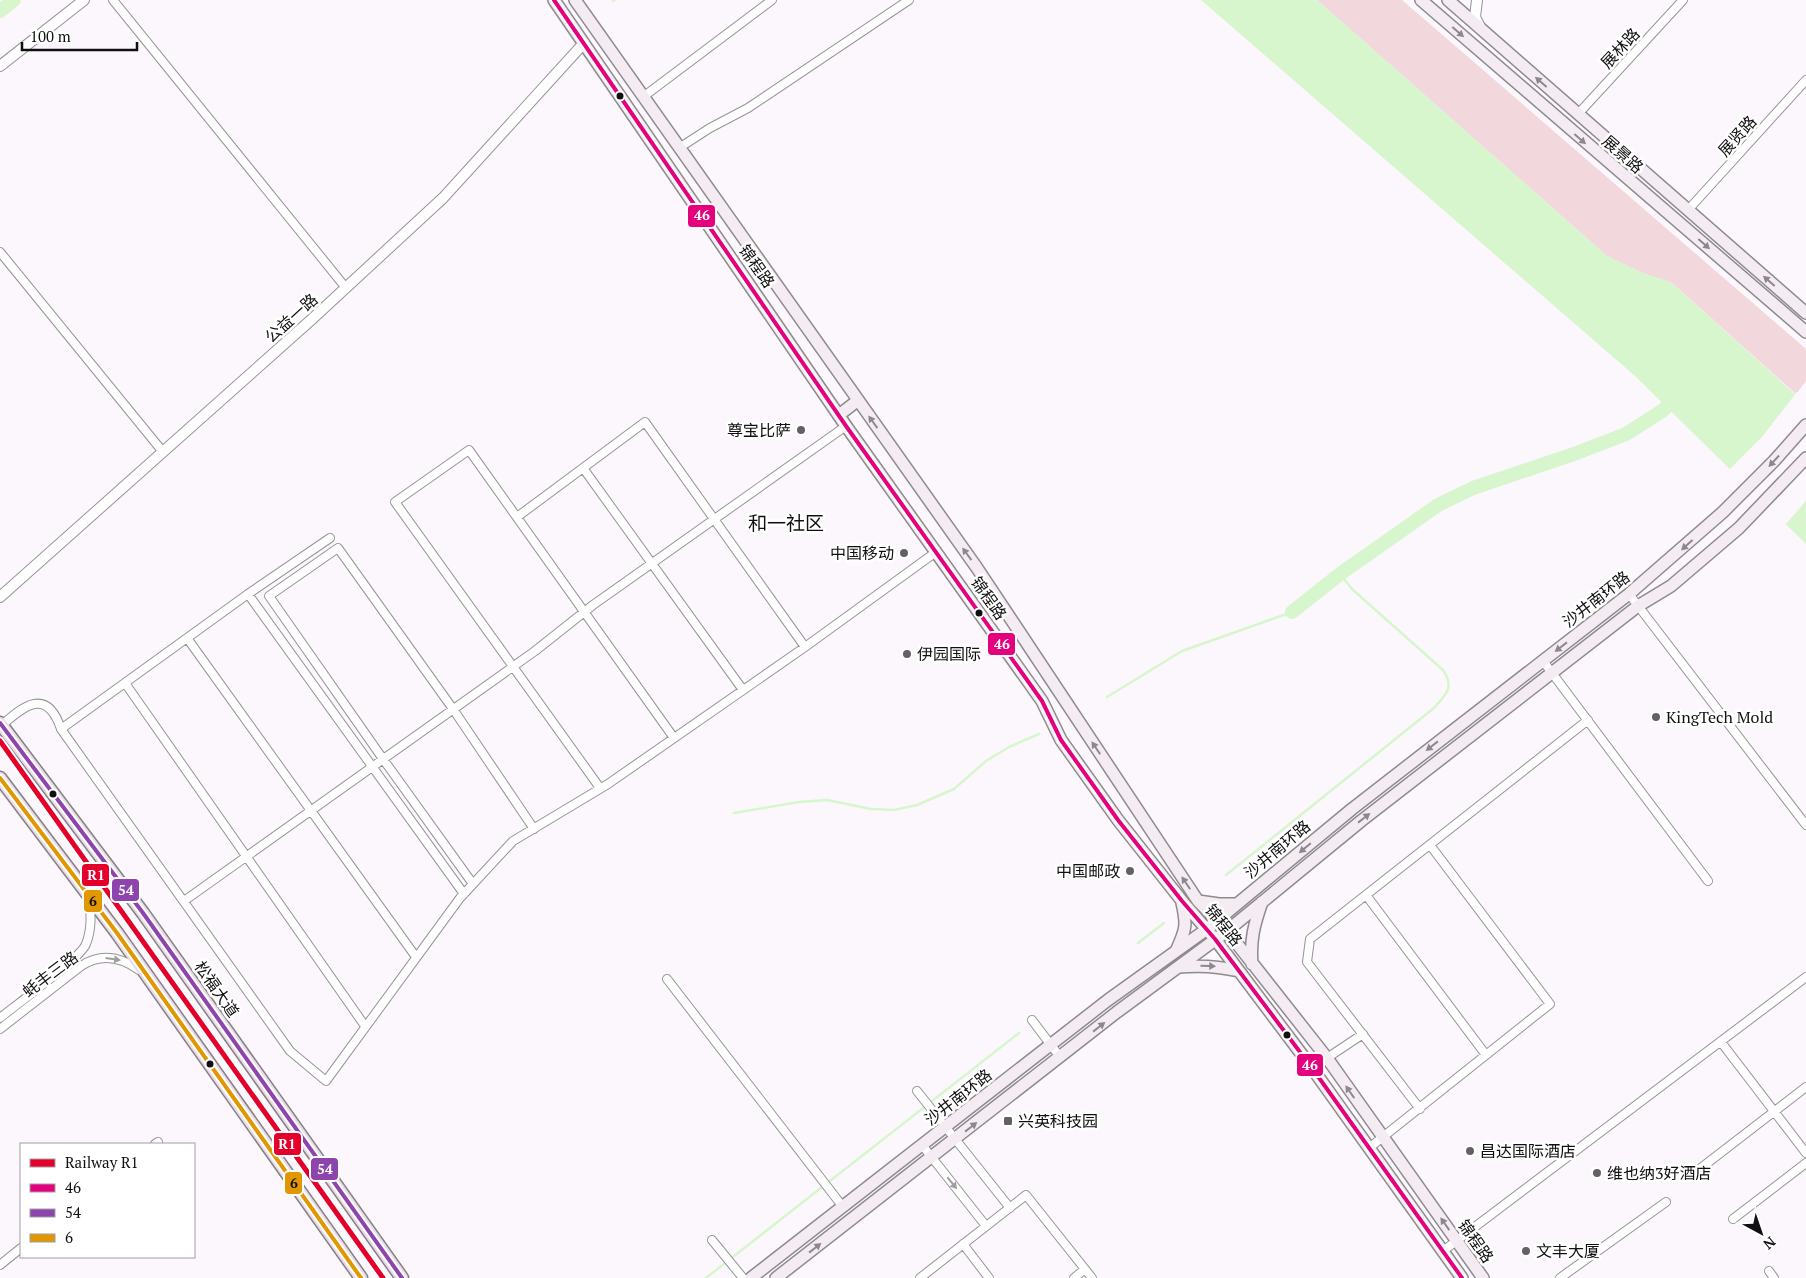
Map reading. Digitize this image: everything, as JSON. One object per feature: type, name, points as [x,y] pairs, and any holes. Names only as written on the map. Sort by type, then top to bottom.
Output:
[{"type":"main road","name":"锦程路","points":[[554,0],[846,426],[1042,701],[1061,740],[1118,820],[1182,901],[1215,939],[1312,1068],[1462,1278]]},
{"type":"main road","name":"锦程路","points":[[575,0],[982,576],[1198,901],[1216,922],[1227,931],[1327,1058],[1483,1278]]},
{"type":"main road","name":"展景路","points":[[1421,0],[1806,332]]},
{"type":"main road","name":"展景路","points":[[1448,0],[1806,314]]},
{"type":"main road","points":[[839,415],[858,401]]},
{"type":"main road","name":"沙井南环路","points":[[752,1278],[1108,1000],[1216,922],[1352,808],[1629,594],[1723,512],[1774,462],[1806,425]]},
{"type":"main road","name":"沙井南环路","points":[[776,1278],[1060,1057],[1227,931],[1361,821],[1638,606],[1671,586],[1739,528],[1806,458]]},
{"type":"main road","name":"松福大道","points":[[0,725],[147,918],[402,1278]]},
{"type":"main road","points":[[0,778],[148,976],[361,1278]]},
{"type":"main road","points":[[1175,952],[1184,933],[1186,921],[1182,901]]},
{"type":"main road","points":[[1198,901],[1237,904]]},
{"type":"main road","points":[[1252,964],[1250,946],[1252,932],[1262,902]]},
{"type":"main road","points":[[1177,968],[1203,965],[1239,971]]},
{"type":"street","points":[[0,66],[84,0]]},
{"type":"street","points":[[113,0],[346,288]]},
{"type":"street","points":[[643,97],[772,0]]},
{"type":"street","points":[[679,148],[710,128],[748,108],[909,0]]},
{"type":"street","points":[[1477,0],[1475,17],[1480,28]]},
{"type":"street","name":"展林路","points":[[1578,114],[1683,0]]},
{"type":"street","name":"公益一路","points":[[0,597],[346,288],[443,198],[584,43]]},
{"type":"street","name":"展贤路","points":[[1688,210],[1806,80]]},
{"type":"street","points":[[0,252],[163,452]]},
{"type":"street","points":[[517,517],[646,422],[805,647]]},
{"type":"street","points":[[184,902],[310,810],[514,666],[652,562],[846,426]]},
{"type":"street","points":[[600,788],[395,502],[469,450],[674,738]]},
{"type":"street","points":[[583,468],[743,690]]},
{"type":"street","points":[[61,729],[248,594],[330,538]]},
{"type":"street","points":[[473,884],[382,759],[269,596],[338,548],[453,709],[534,829]]},
{"type":"street","points":[[0,725],[27,706],[38,703],[50,707],[57,716],[61,729],[290,1051],[326,1081],[464,894],[513,842],[600,788],[674,738],[805,647],[936,552]]},
{"type":"street","points":[[248,594],[464,894]]},
{"type":"street","points":[[1629,594],[1806,824]]},
{"type":"street","points":[[187,638],[416,957]]},
{"type":"street","points":[[1543,660],[1708,881]]},
{"type":"street","points":[[125,683],[365,1026]]},
{"type":"street","points":[[1420,1109],[1307,962],[1310,939],[1588,720]]},
{"type":"street","points":[[1369,1148],[1550,1004],[1430,845]]},
{"type":"street","points":[[1366,895],[1486,1055]]},
{"type":"street","name":"蚝丰三路","points":[[0,1018],[73,960],[86,946],[91,929],[89,896]]},
{"type":"street","name":"蚝丰三路","points":[[0,1029],[81,966],[95,959],[110,958],[121,960],[148,976]]},
{"type":"street","points":[[1443,1252],[1806,977]]},
{"type":"street","points":[[667,979],[843,1207]]},
{"type":"street","points":[[1032,1020],[1060,1057]]},
{"type":"street","points":[[1312,1068],[1363,1034]]},
{"type":"street","points":[[1721,1042],[1806,1153]]},
{"type":"street","points":[[1697,1171],[1806,1087]]},
{"type":"street","points":[[917,1091],[1010,1208]]},
{"type":"street","points":[[922,1145],[986,1226]]},
{"type":"street","points":[[1733,1220],[1806,1163]]},
{"type":"street","points":[[920,1278],[1026,1195],[1092,1278]]},
{"type":"street","points":[[1560,1278],[1666,1202]]},
{"type":"street","points":[[712,1240],[743,1278]]},
{"type":"street","points":[[963,1244],[989,1278]]},
{"type":"street","points":[[0,1265],[20,1249]]},
{"type":"street","points":[[1074,1278],[1085,1270]]},
{"type":"shaded area","points":[[1201,0],[1317,0],[1607,256],[1640,272],[1672,283],[1806,404],[1806,544],[1635,376]]},
{"type":"shaded area","points":[[1317,0],[1402,0],[1806,349],[1806,381],[1796,394],[1672,283],[1640,272],[1607,256]]},
{"type":"pier","points":[[1797,392],[1806,401],[1806,501],[1784,526],[1728,471],[1762,437]]},
{"type":"waterway","points":[[0,11],[14,0]]},
{"type":"waterway","points":[[1292,612],[1340,574],[1438,505],[1473,488],[1574,454],[1626,434],[1662,411],[1680,395]]},
{"type":"waterway","points":[[1226,875],[1434,708],[1448,690],[1447,676],[1443,670],[1352,589],[1340,574]]},
{"type":"waterway","points":[[1107,697],[1182,651],[1292,612]]},
{"type":"waterway","points":[[734,813],[799,802],[827,800],[871,809],[894,810],[917,805],[954,789],[986,761],[1009,747],[1039,734]]},
{"type":"waterway","points":[[1138,943],[1164,923]]},
{"type":"waterway","points":[[706,1278],[1019,1033]]},
{"type":"rail line","name":"R1","points":[[0,741],[383,1278]]},
{"type":"transit line","name":"46","points":[[554,0],[846,426],[1042,701],[1061,740],[1118,820],[1182,901],[1215,939],[1312,1068],[1462,1278]]},
{"type":"transit line","name":"54","points":[[0,723],[143,913],[402,1278]]},
{"type":"transit line","name":"6","points":[[0,778],[117,933],[361,1278]]},
{"type":"place","name":"尊宝比萨","points":[[801,430]]},
{"type":"place","name":"中国移动","points":[[904,553]]},
{"type":"place","name":"伊园国际","points":[[907,654]]},
{"type":"place","name":"KingTech Mold","points":[[1656,717]]},
{"type":"place","name":"中国邮政","points":[[1130,871]]},
{"type":"place","name":"兴英科技园","points":[[1008,1121]]},
{"type":"place","name":"昌达国际酒店","points":[[1470,1151]]},
{"type":"place","name":"维也纳3好酒店","points":[[1597,1173]]},
{"type":"place","name":"文丰大厦","points":[[1526,1251]]},
{"type":"district","name":"和一社区","points":[[786,523]]}]
